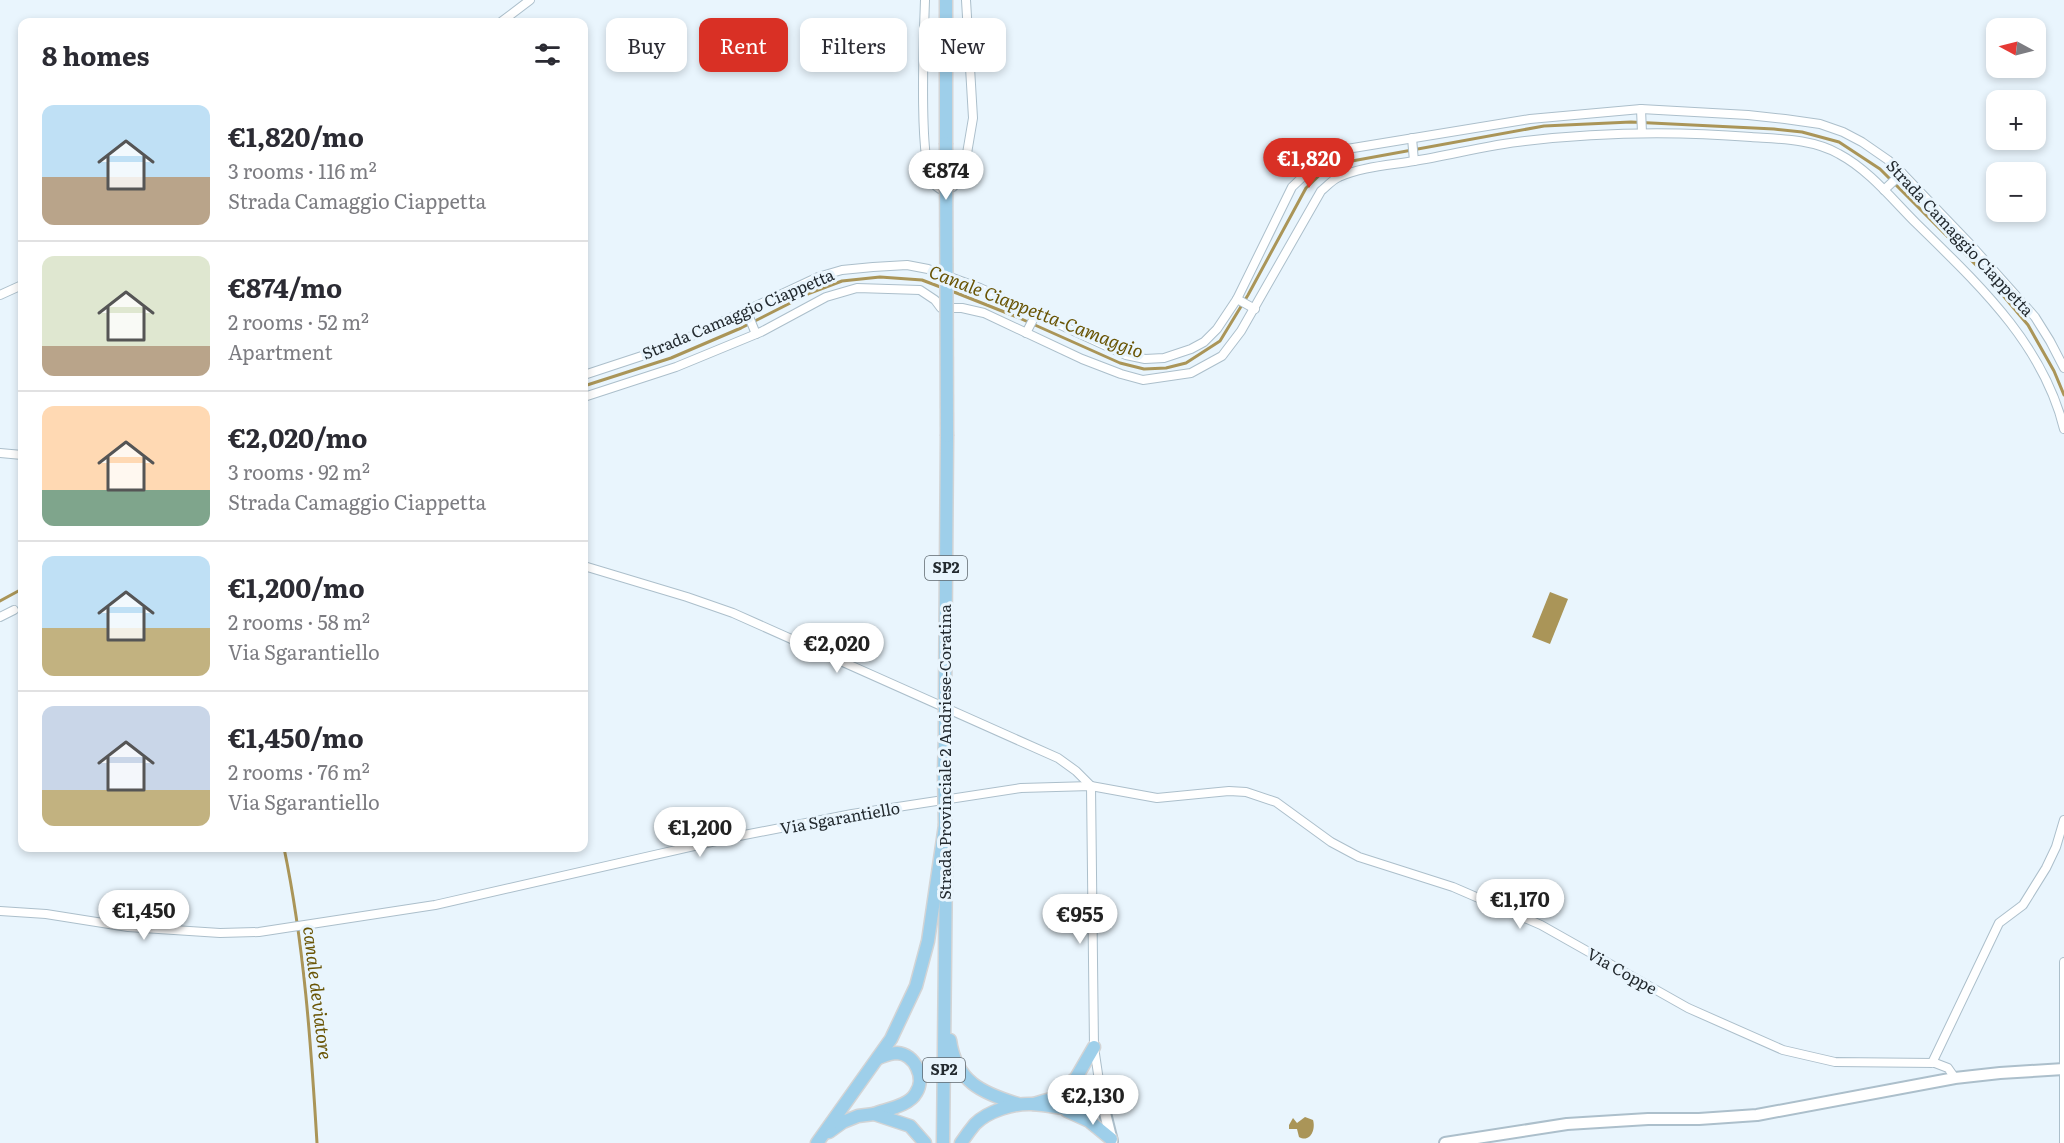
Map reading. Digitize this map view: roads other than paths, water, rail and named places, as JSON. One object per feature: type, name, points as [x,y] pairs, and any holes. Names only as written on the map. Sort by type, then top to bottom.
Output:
[{"type":"main road","name":"Strada Provinciale 2 Andriese-Coratina","points":[[943,1143],[946,867],[944,772],[946,0]]},
{"type":"main road","points":[[820,1139],[878,1058],[908,1005],[924,960],[945,825]]},
{"type":"main road","points":[[945,997],[952,1055],[967,1079],[987,1095],[1018,1104],[1033,1104],[1066,1110],[1089,1121],[1112,1141]]},
{"type":"main road","points":[[1054,1097],[1076,1078],[1094,1047]]},
{"type":"main road","points":[[820,1139],[843,1122],[907,1102],[917,1092],[920,1077],[917,1066],[909,1057],[903,1054],[888,1054],[878,1058]]},
{"type":"main road","points":[[1445,1143],[1567,1124],[1757,1115],[1955,1078],[2063,1069]]},
{"type":"main road","points":[[1033,1104],[1054,1097],[1085,1094],[1101,1101]]},
{"type":"main road","points":[[1066,1110],[1085,1108],[1101,1101]]},
{"type":"main road","points":[[1101,1101],[1112,1141]]},
{"type":"main road","points":[[961,1143],[976,1124],[989,1114],[1018,1104]]},
{"type":"main road","points":[[874,1113],[910,1126],[925,1143]]},
{"type":"street","points":[[506,18],[530,0]]},
{"type":"street","points":[[925,0],[925,144],[929,175],[932,183],[940,189],[953,187],[963,177],[973,118],[966,0]]},
{"type":"street","points":[[1641,109],[1642,133]]},
{"type":"street","name":"Strada Camaggio Ciappetta","points":[[588,374],[666,348],[818,277],[842,270],[908,265],[928,269],[980,288],[1126,355],[1145,359],[1164,358],[1204,342],[1217,329],[1237,298],[1292,188],[1314,166],[1347,149],[1560,115],[1641,109],[1748,115],[1820,124],[1862,142],[1902,173],[1970,244],[2035,317],[2064,368]]},
{"type":"street","points":[[588,396],[676,367],[756,334],[826,297],[857,288],[920,290],[935,300],[941,308],[962,308],[984,313],[1121,374],[1143,380],[1191,374],[1221,356],[1255,309],[1303,219],[1321,191],[1339,177],[1371,168],[1523,141],[1642,133],[1711,134],[1809,143],[1838,153],[1864,171],[1980,286],[2011,322],[2023,339],[2050,389],[2064,429]]},
{"type":"street","points":[[1412,138],[1414,161]]},
{"type":"street","points":[[1884,190],[1902,173]]},
{"type":"street","points":[[0,295],[18,287]]},
{"type":"street","points":[[1237,298],[1255,309]]},
{"type":"street","points":[[747,312],[756,334]]},
{"type":"street","points":[[1026,333],[1036,314]]},
{"type":"street","points":[[0,453],[18,455]]},
{"type":"street","points":[[588,567],[733,613],[1058,758],[1091,786],[1094,1047],[1101,1101]]},
{"type":"street","points":[[0,617],[14,610]]},
{"type":"street","name":"Via Sgarantiello","points":[[0,911],[46,914],[128,927],[220,933],[259,932],[310,926],[435,905],[729,838],[852,814],[1021,788],[1091,786]]},
{"type":"street","name":"Via Coppe","points":[[1091,786],[1157,798],[1229,791],[1262,796],[1284,807],[1331,842],[1359,857],[1453,886],[1541,925],[1688,1008],[1783,1050],[1834,1062],[1932,1063]]},
{"type":"street","points":[[1955,1078],[1948,1068],[1932,1063],[1999,923],[2023,905],[2041,877],[2056,847],[2064,820]]},
{"type":"street","points":[[2064,962],[2064,1143]]},
{"type":"waterway","name":"Canale Ciappetta-Camaggio","points":[[949,290],[1017,317],[1120,363],[1144,369],[1166,368],[1186,363],[1220,341],[1248,295],[1306,188],[1326,169],[1341,163],[1544,126],[1631,122],[1774,129],[1802,132],[1839,142],[1880,169],[1984,273],[2028,325],[2054,371],[2064,395]]},
{"type":"waterway","name":"Canale Ciappetta-Camaggio","points":[[588,385],[671,358],[741,328],[810,293],[842,281],[880,277],[922,280],[943,288]]},
{"type":"waterway","name":"Canale Ciappetta-Camaggio","points":[[0,601],[18,591]]},
{"type":"waterway","name":"canale deviatore","points":[[285,852],[302,957],[317,1143]]}]
